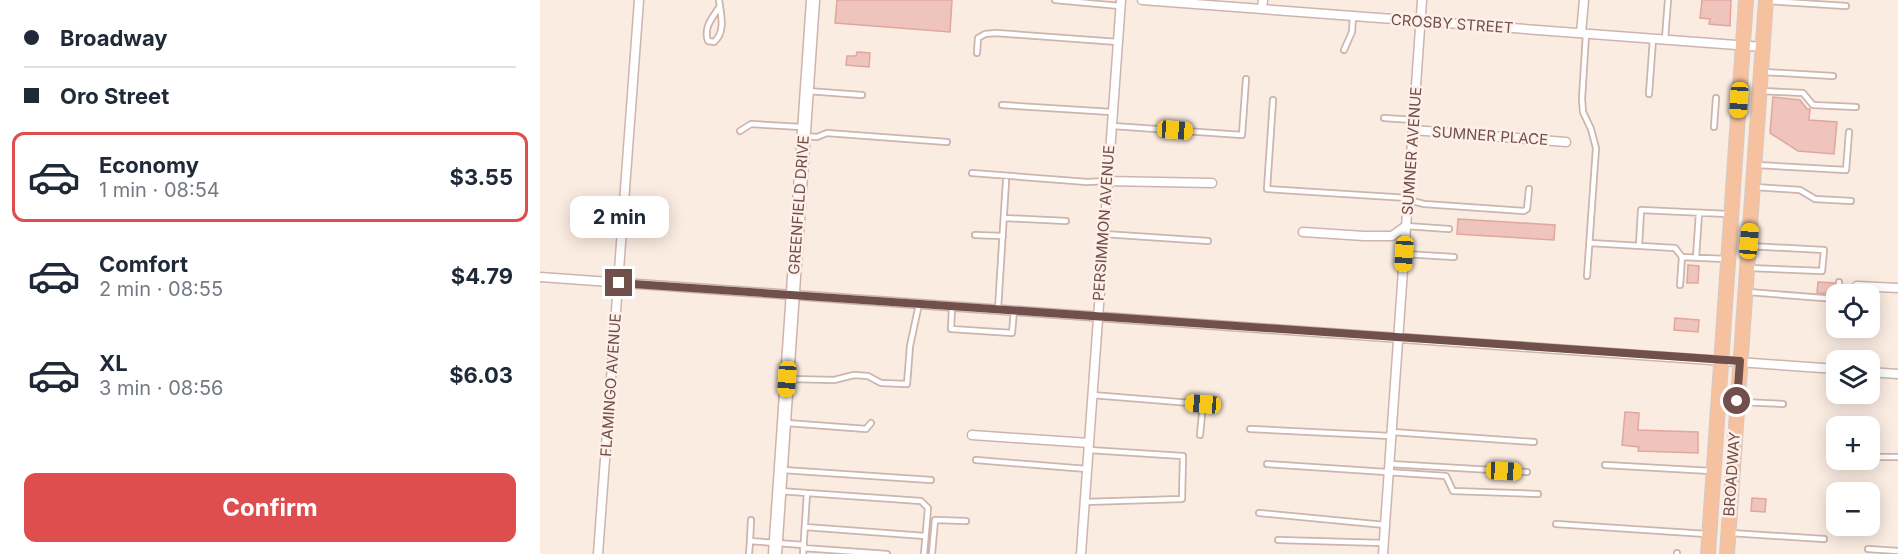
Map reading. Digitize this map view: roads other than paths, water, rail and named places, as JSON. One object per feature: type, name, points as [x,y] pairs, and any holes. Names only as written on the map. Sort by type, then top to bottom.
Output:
[{"type":"main road","name":"GREENFIELD DRIVE","points":[[775,548],[813,0]]},
{"type":"main road","name":"BROADWAY","points":[[1708,554],[1746,0]]},
{"type":"main road","name":"BROADWAY","points":[[1727,554],[1766,1]]},
{"type":"street","name":"FLAMINGO AVENUE","points":[[598,554],[639,0]]},
{"type":"street","name":"CROSBY STREET","points":[[1142,0],[1262,5],[1353,16],[1763,47]]},
{"type":"street","name":"SUMNER AVENUE","points":[[1383,554],[1422,0]]},
{"type":"street","points":[[1584,0],[1584,34]]},
{"type":"street","name":"PERSIMMON AVENUE","points":[[1081,554],[1120,3]]},
{"type":"street","name":"SUMNER PLACE","points":[[1413,130],[1566,142]]},
{"type":"street","points":[[1107,181],[1212,183]]},
{"type":"street","points":[[1303,232],[1392,236],[1406,226]]},
{"type":"street","points":[[540,277],[1826,368]]},
{"type":"street","points":[[1880,287],[1898,288]]},
{"type":"street","points":[[1880,373],[1898,374]]},
{"type":"street","points":[[972,435],[1089,446]]},
{"type":"lane","points":[[719,0],[720,6],[722,29],[719,38],[714,42],[708,41],[705,33],[709,22],[720,6]]},
{"type":"lane","points":[[1055,0],[1120,3]]},
{"type":"lane","points":[[1664,40],[1668,0]]},
{"type":"lane","points":[[1766,1],[1846,6]]},
{"type":"lane","points":[[1344,50],[1352,32],[1353,16]]},
{"type":"lane","points":[[977,52],[978,38],[985,34],[996,33],[1118,42]]},
{"type":"lane","points":[[1584,34],[1583,112],[1596,148],[1587,276]]},
{"type":"lane","points":[[1649,94],[1653,39]]},
{"type":"lane","points":[[1761,72],[1833,76]]},
{"type":"lane","points":[[1111,126],[1242,135],[1246,79]]},
{"type":"lane","points":[[807,91],[862,95]]},
{"type":"lane","points":[[1760,91],[1803,93],[1813,105],[1856,107]]},
{"type":"lane","points":[[1714,127],[1716,98]]},
{"type":"lane","points":[[1273,100],[1267,189],[1408,199],[1424,204],[1524,211],[1527,209],[1529,189]]},
{"type":"lane","points":[[1002,105],[1112,112]]},
{"type":"lane","points":[[1384,118],[1414,120]]},
{"type":"lane","points":[[740,131],[751,124],[804,132],[817,137],[827,133],[947,142]]},
{"type":"lane","points":[[1754,165],[1846,170],[1849,132]]},
{"type":"lane","points":[[972,173],[1087,182],[1107,181]]},
{"type":"lane","points":[[998,309],[1006,182]]},
{"type":"lane","points":[[1753,187],[1800,190],[1815,199],[1851,201]]},
{"type":"lane","points":[[1639,246],[1641,210],[1731,214]]},
{"type":"lane","points":[[1696,258],[1699,213]]},
{"type":"lane","points":[[1004,218],[1066,221]]},
{"type":"lane","points":[[1406,226],[1449,229]]},
{"type":"lane","points":[[1104,234],[1208,241]]},
{"type":"lane","points":[[975,235],[1003,236]]},
{"type":"lane","points":[[1590,243],[1675,248],[1682,257],[1680,285]]},
{"type":"lane","points":[[1747,268],[1822,271],[1824,250],[1748,246]]},
{"type":"lane","points":[[1404,254],[1454,257]]},
{"type":"lane","points":[[1682,257],[1728,259]]},
{"type":"lane","points":[[1745,292],[1826,298]]},
{"type":"lane","points":[[787,379],[834,380],[854,375],[868,376],[881,383],[907,384],[910,346],[919,304]]},
{"type":"lane","points":[[952,306],[951,329],[1012,333],[1014,310]]},
{"type":"lane","points":[[1092,395],[1203,404],[1200,435]]},
{"type":"lane","points":[[1737,401],[1783,404]]},
{"type":"lane","points":[[784,423],[866,429],[871,423]]},
{"type":"lane","points":[[1250,429],[1534,442]]},
{"type":"lane","points":[[1084,502],[1182,499],[1183,456],[1089,446]]},
{"type":"lane","points":[[1880,457],[1898,457]]},
{"type":"lane","points":[[976,460],[1087,469]]},
{"type":"lane","points":[[1267,464],[1527,472]]},
{"type":"lane","points":[[1605,465],[1713,471]]},
{"type":"lane","points":[[1389,468],[1446,476],[1453,491],[1538,494]]},
{"type":"lane","points":[[781,470],[931,480]]},
{"type":"lane","points":[[779,491],[921,501],[928,508],[924,554]]},
{"type":"lane","points":[[803,549],[807,493]]},
{"type":"lane","points":[[1259,513],[1385,525]]},
{"type":"lane","points":[[748,554],[751,520]]},
{"type":"lane","points":[[932,554],[934,520],[966,521]]},
{"type":"lane","points":[[1556,524],[1709,534]]},
{"type":"lane","points":[[805,527],[925,536]]},
{"type":"lane","points":[[1728,532],[1824,539]]},
{"type":"lane","points":[[1278,540],[1384,543]]},
{"type":"lane","points":[[750,541],[775,548],[887,554]]},
{"type":"lane","points":[[1868,549],[1898,551]]}]
